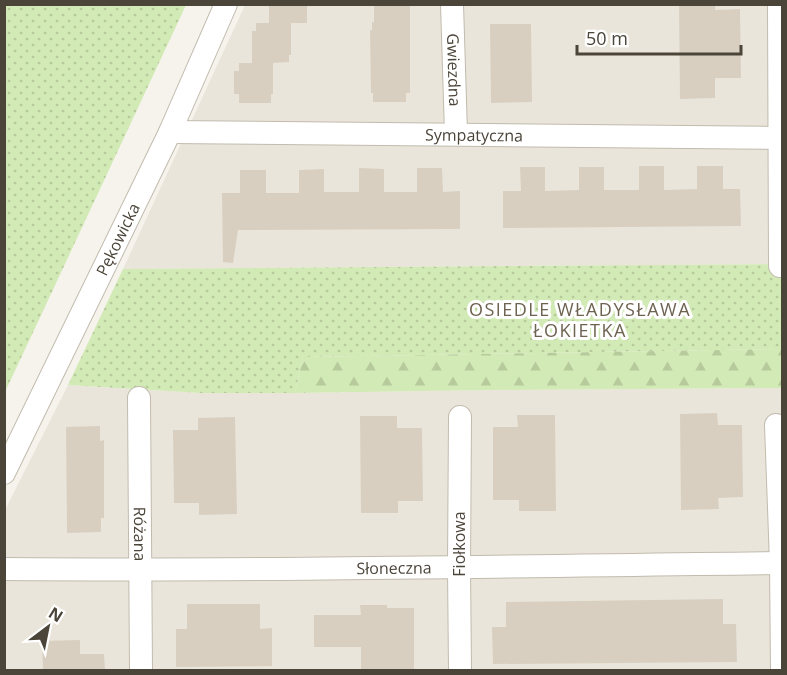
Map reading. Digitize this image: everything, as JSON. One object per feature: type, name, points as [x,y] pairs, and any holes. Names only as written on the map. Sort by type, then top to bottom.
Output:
[{"type":"street","name":"Pękowicka","points":[[4,473],[170,132],[226,4]]},
{"type":"street","name":"Gwiezdna","points":[[452,4],[456,134]]},
{"type":"street","points":[[779,4],[780,266]]},
{"type":"street","name":"Sympatyczna","points":[[170,132],[780,138]]},
{"type":"street","name":"Różana","points":[[138,398],[141,670]]},
{"type":"street","name":"Fiołkowa","points":[[460,417],[460,670]]},
{"type":"street","points":[[776,425],[782,563],[782,670]]},
{"type":"street","name":"Słoneczna","points":[[4,569],[459,568],[782,563]]},
{"type":"shaded area","points":[[245,5],[782,5],[782,264],[123,269]]},
{"type":"shaded area","points":[[68,385],[201,393],[782,388],[782,670],[5,670],[4,512]]},
{"type":"green space","points":[[5,4],[186,5],[5,392]]},
{"type":"green space","points":[[782,264],[782,349],[303,357],[295,393],[201,393],[68,385],[123,269]]},
{"type":"green space","points":[[782,349],[782,388],[295,393],[303,357]]},
{"type":"building","points":[[269,4],[307,4],[307,23],[291,23],[289,62],[273,63],[271,103],[239,103],[239,94],[234,94],[234,71],[239,71],[239,63],[252,63],[252,31],[256,31],[256,23],[269,23]]},
{"type":"building","points":[[374,4],[410,4],[410,93],[406,93],[406,102],[373,102],[370,30],[374,22]]},
{"type":"building","points":[[679,4],[715,4],[715,10],[740,9],[741,78],[715,78],[715,98],[680,99]]},
{"type":"building","points":[[490,24],[531,24],[532,102],[491,103]]},
{"type":"building","points":[[639,166],[664,166],[664,190],[697,189],[697,166],[723,166],[723,189],[740,189],[741,226],[503,228],[503,191],[521,191],[520,167],[545,167],[545,191],[579,190],[579,167],[604,167],[604,190],[639,190]]},
{"type":"building","points":[[359,168],[384,169],[384,192],[417,192],[417,168],[442,168],[443,192],[460,191],[460,229],[238,230],[233,263],[223,262],[222,193],[240,193],[240,170],[266,170],[266,193],[299,193],[299,170],[324,169],[324,192],[359,192]]},
{"type":"building","points":[[717,413],[718,425],[742,425],[743,497],[718,498],[719,509],[681,510],[680,414]]},
{"type":"building","points":[[517,415],[555,415],[556,511],[519,511],[519,500],[493,500],[493,427],[518,427]]},
{"type":"building","points":[[360,416],[397,416],[397,428],[422,428],[423,501],[398,501],[398,513],[361,513]]},
{"type":"building","points":[[235,417],[237,514],[199,515],[199,503],[174,503],[173,430],[198,430],[198,418]]},
{"type":"building","points":[[100,426],[100,441],[104,440],[104,518],[101,518],[101,532],[67,533],[66,427]]},
{"type":"building","points":[[723,599],[723,624],[736,624],[737,662],[493,664],[492,627],[506,627],[506,602]]},
{"type":"building","points":[[187,604],[260,604],[260,629],[272,628],[272,666],[176,667],[176,629],[187,629]]},
{"type":"building","points":[[360,605],[414,608],[414,670],[361,670],[361,647],[314,647],[314,615],[361,615]]},
{"type":"building","points":[[80,640],[80,654],[104,654],[105,670],[43,670],[42,641]]},
{"type":"district","name":"OSIEDLE WŁADYSŁAWA ŁOKIETKA","points":[[580,320]]}]
